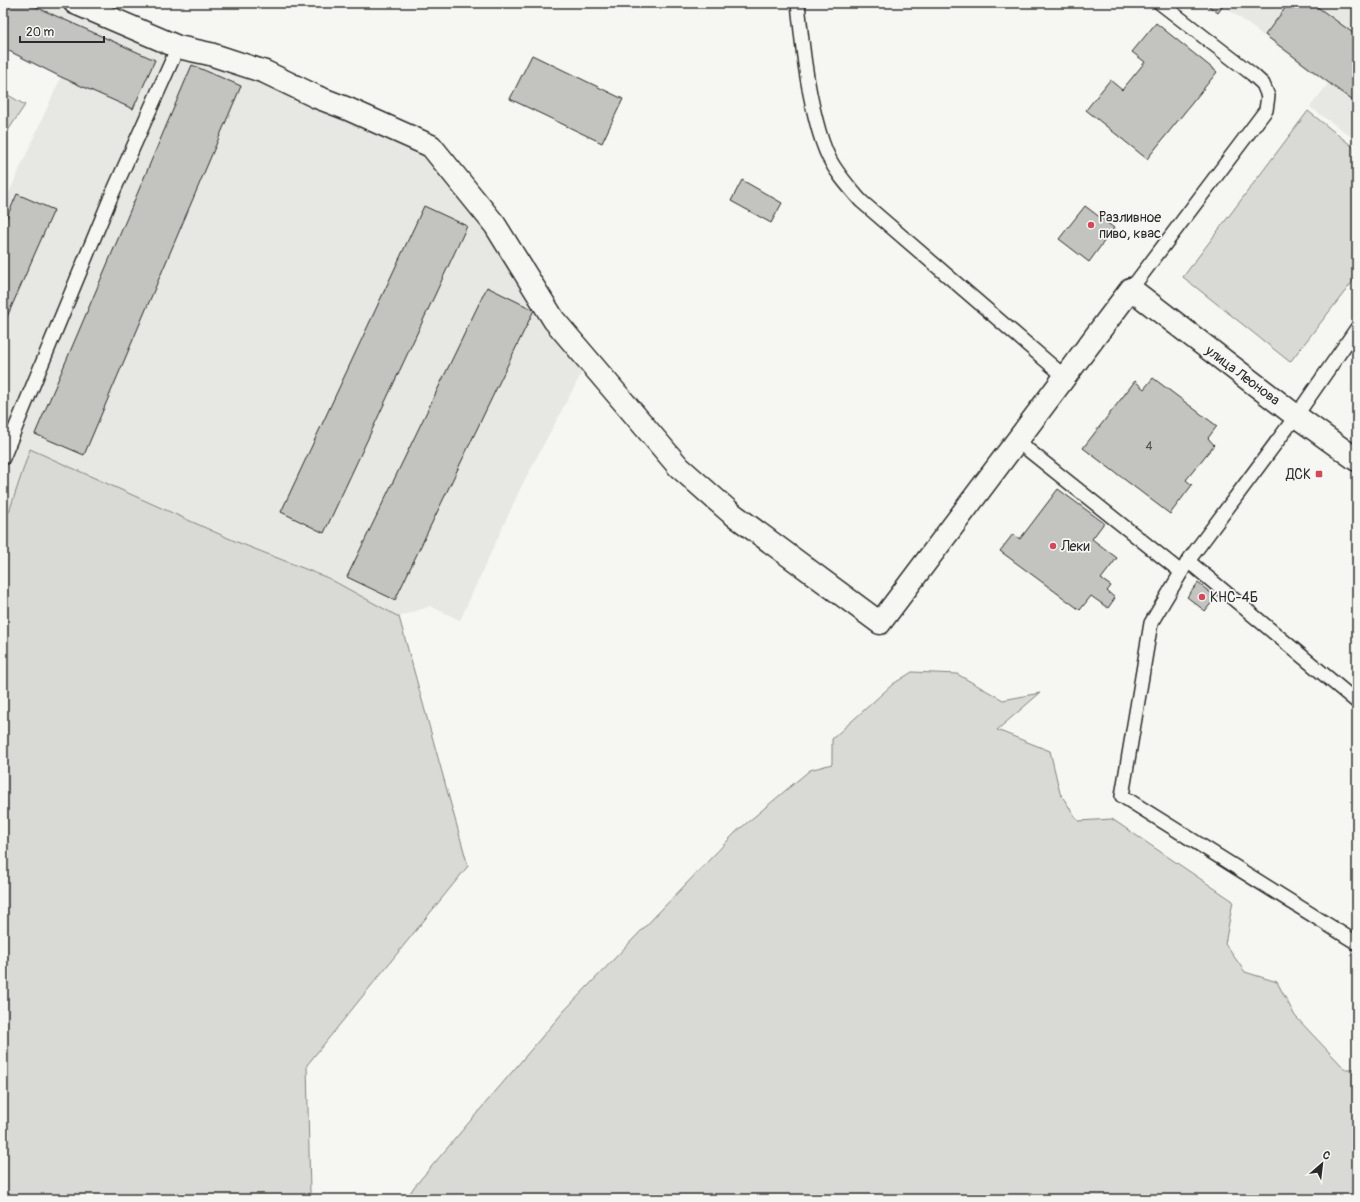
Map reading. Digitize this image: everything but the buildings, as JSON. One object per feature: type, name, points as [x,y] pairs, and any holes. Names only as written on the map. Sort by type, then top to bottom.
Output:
[{"type":"street","points":[[75,3],[178,47],[210,54],[265,72],[317,97],[431,146],[495,225],[554,320],[680,467],[730,512],[880,623],[1131,289]]},
{"type":"street","name":"улица Леонова","points":[[1131,289],[1296,416],[1357,460]]},
{"type":"lane","points":[[798,3],[804,60],[810,97],[818,130],[828,157],[842,179],[861,201],[1065,377]]},
{"type":"lane","points":[[1131,289],[1266,110],[1268,96],[1262,84],[1252,74],[1160,3]]},
{"type":"lane","points":[[3,458],[110,199],[178,47]]},
{"type":"lane","points":[[1357,328],[1296,416],[1184,566],[1151,623],[1122,796],[1357,943]]},
{"type":"lane","points":[[1017,441],[1184,566],[1357,702]]},
{"type":"shaded area","points":[[3,3],[104,3],[181,36],[178,46],[431,146],[588,361],[522,485],[460,620],[430,606],[399,617],[328,578],[237,542],[30,449],[9,512],[3,509],[3,206],[61,77],[3,48]]},
{"type":"shaded area","points":[[1226,3],[1357,3],[1357,141],[1310,107],[1328,84],[1224,6]]},
{"type":"shaded area","points":[[3,92],[25,105],[3,138]]},
{"type":"shaded area","points":[[1308,111],[1357,150],[1357,276],[1290,362],[1183,277]]},
{"type":"shaded area","points":[[30,449],[237,542],[328,578],[399,617],[468,866],[307,1065],[310,1193],[305,1199],[3,1199],[3,509],[9,512]]},
{"type":"shaded area","points":[[912,672],[957,674],[1003,700],[1040,693],[997,730],[1050,751],[1060,793],[1078,821],[1112,819],[1233,901],[1225,944],[1245,972],[1277,982],[1295,1016],[1345,1069],[1357,1069],[1357,1199],[406,1199],[414,1187],[564,1011],[736,832],[810,770],[832,764],[832,739],[893,684]]},
{"type":"place","name":"Разливное пиво, квас","points":[[1091,225]]},
{"type":"place","name":"ДСК","points":[[1319,474]]},
{"type":"place","name":"Леки","points":[[1053,546]]},
{"type":"place","name":"КНС-4Б","points":[[1202,597]]}]
